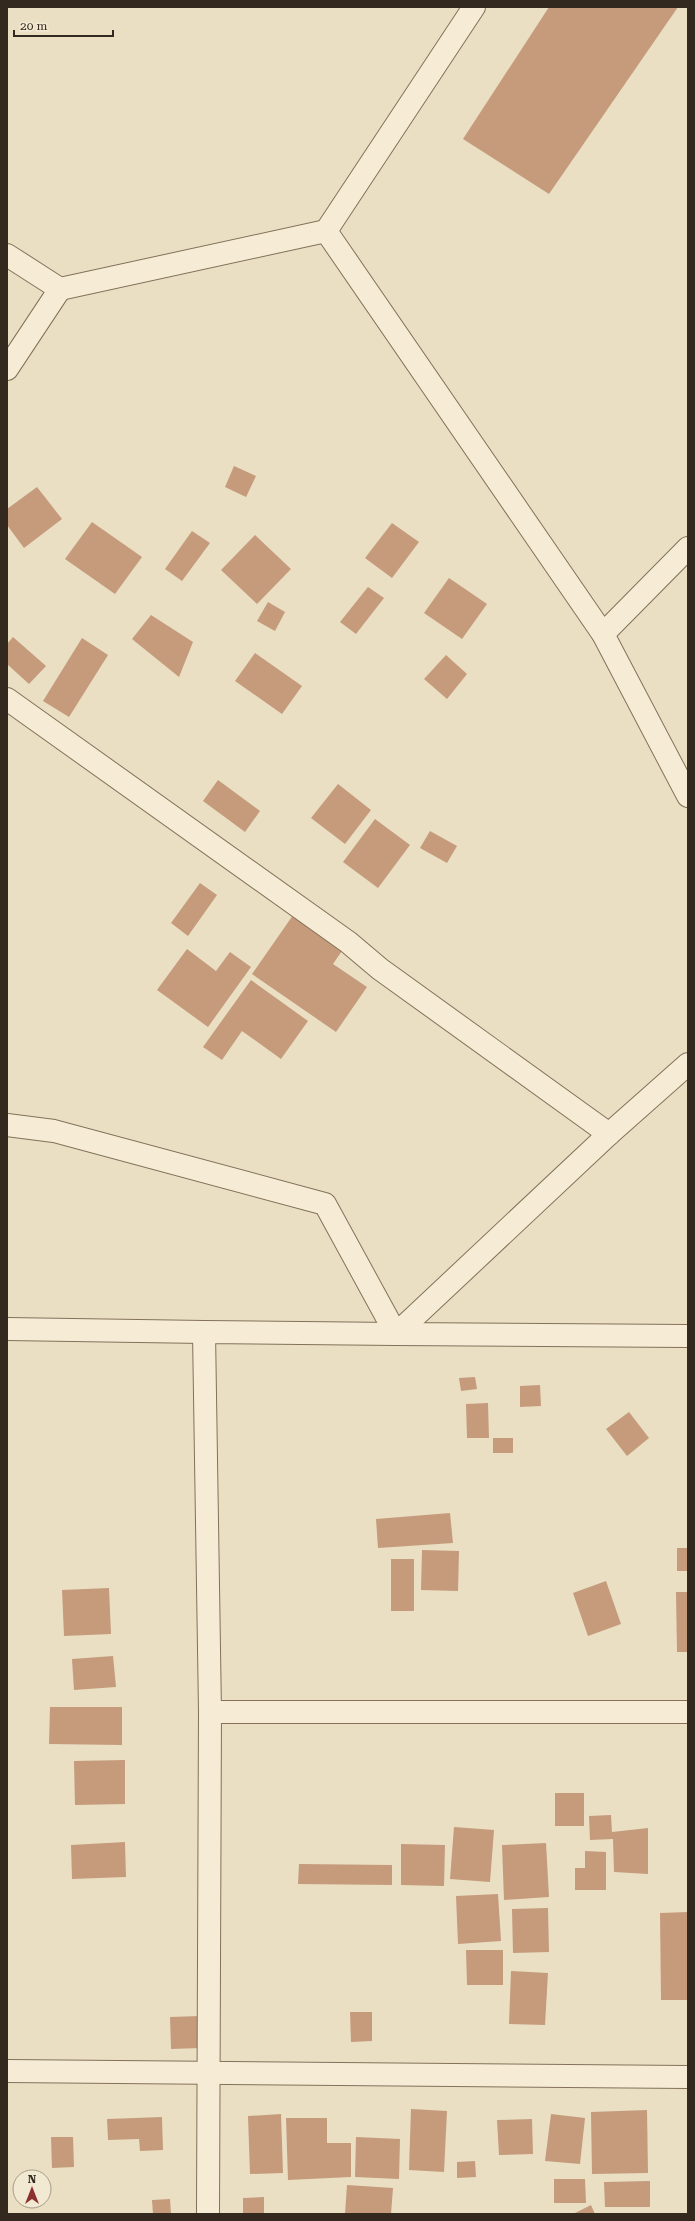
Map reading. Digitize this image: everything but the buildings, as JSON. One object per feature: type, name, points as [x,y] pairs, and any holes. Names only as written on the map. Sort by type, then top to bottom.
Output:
[{"type":"street","points":[[7,369],[60,289],[326,231],[474,7]]},
{"type":"street","points":[[326,231],[603,634],[688,796]]},
{"type":"street","points":[[7,255],[60,289]]},
{"type":"street","points":[[603,634],[688,548]]},
{"type":"street","points":[[7,699],[348,942],[380,969],[610,1134]]},
{"type":"street","points":[[396,1334],[610,1134],[688,1064]]},
{"type":"street","points":[[7,1125],[54,1131],[325,1204],[396,1334]]},
{"type":"street","points":[[7,1329],[688,1336]]},
{"type":"street","points":[[204,1332],[210,1712],[208,2214]]},
{"type":"street","points":[[210,1712],[688,1712]]},
{"type":"street","points":[[7,2071],[688,2077]]}]
